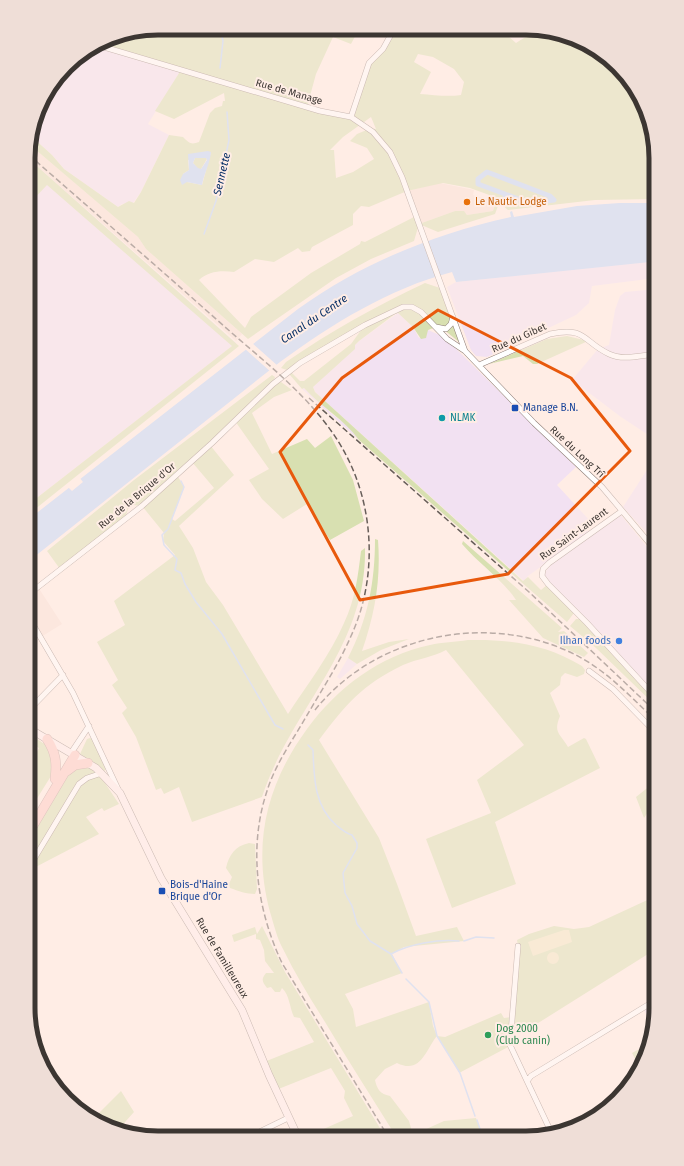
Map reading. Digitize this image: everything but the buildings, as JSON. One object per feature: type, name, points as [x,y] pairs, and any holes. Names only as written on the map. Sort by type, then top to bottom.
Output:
[{"type":"highway","points":[[47,739],[54,751],[57,762],[55,779]]},
{"type":"highway","points":[[35,822],[63,775],[73,754]]},
{"type":"highway","points":[[35,811],[73,754]]},
{"type":"highway","points":[[63,775],[75,765],[88,763]]},
{"type":"street","points":[[351,117],[369,63],[383,49],[391,35]]},
{"type":"street","name":"Rue de Manage","points":[[104,47],[320,111],[351,117],[379,137],[390,152],[402,176],[453,317]]},
{"type":"street","name":"Rue de la Brique d'Or","points":[[35,589],[142,506],[212,443],[273,384],[300,363],[396,309],[403,307],[416,309],[436,326]]},
{"type":"street","points":[[436,326],[446,329],[451,324],[453,317]]},
{"type":"street","points":[[453,317],[465,351]]},
{"type":"street","points":[[436,326],[447,339],[465,351]]},
{"type":"street","name":"Rue du Gibet","points":[[479,365],[550,334],[562,331],[582,335],[610,354],[624,357],[649,355]]},
{"type":"street","name":"Rue du Long Trî","points":[[465,351],[560,449],[602,487],[649,543]]},
{"type":"street","name":"Rue Saint-Laurent","points":[[622,511],[549,562],[543,568],[542,576],[649,690]]},
{"type":"street","name":"Rue de Familleureux","points":[[35,628],[63,675],[89,726],[161,878],[242,1010],[295,1131]]},
{"type":"street","points":[[589,672],[629,704],[649,725]]},
{"type":"street","points":[[35,704],[63,675]]},
{"type":"street","points":[[73,754],[89,726]]},
{"type":"street","name":"Rue de Familleureux","points":[[35,732],[88,763],[102,773],[120,794]]},
{"type":"street","points":[[35,857],[79,784],[87,778],[102,773]]},
{"type":"street","points":[[518,946],[510,1042],[517,1061],[529,1082],[550,1129]]},
{"type":"street","points":[[529,1082],[531,1076],[649,1004]]},
{"type":"street","points":[[261,1131],[288,1118]]},
{"type":"highlighted area","points":[[438,310],[571,378],[630,451],[508,574],[360,600],[280,452],[342,378]]},
{"type":"shaded area","points":[[104,47],[181,70],[148,124],[169,135],[141,192],[133,203],[122,204],[118,207],[64,169],[52,155],[36,141],[44,111],[51,96],[65,77],[77,65],[96,51]]},
{"type":"shaded area","points":[[36,150],[138,237],[146,249],[240,332],[242,334],[236,341],[35,164]]},
{"type":"shaded area","points":[[35,164],[236,343],[35,499]]},
{"type":"shaded area","points":[[440,183],[474,190],[473,195],[496,202],[496,206],[493,211],[467,215],[466,213],[455,211],[419,224],[407,191]]},
{"type":"shaded area","points":[[649,262],[649,279],[592,286],[589,303],[576,315],[487,357],[476,356],[471,350],[447,287],[456,282]]},
{"type":"shaded area","points":[[649,290],[649,435],[621,417],[572,380],[598,349],[609,345],[615,310],[620,296],[625,292]]},
{"type":"shaded area","points":[[398,313],[413,327],[419,338],[428,330],[444,337],[576,467],[557,485],[592,523],[585,528],[589,532],[528,576],[524,581],[315,392],[313,387],[359,341]]},
{"type":"shaded area","points":[[304,388],[332,414],[348,426],[359,440],[302,389]]},
{"type":"shaded area","points":[[649,467],[649,535],[623,507]]},
{"type":"shaded area","points":[[620,514],[649,549],[649,688],[577,609],[544,578],[546,571],[551,564]]},
{"type":"shaded area","points":[[38,587],[62,624],[41,637],[35,627],[35,590]]},
{"type":"shaded area","points":[[348,658],[357,664],[340,679],[337,677]]},
{"type":"shaded area","points":[[649,1004],[649,1019],[643,1008]]},
{"type":"green space","points":[[150,35],[356,35],[351,44],[333,37],[316,74],[307,107],[350,117],[369,63],[383,49],[390,35],[507,35],[516,43],[529,35],[558,39],[564,43],[566,42],[573,44],[588,51],[601,60],[624,83],[633,96],[640,111],[647,134],[649,158],[649,199],[595,200],[508,210],[492,196],[470,188],[443,183],[407,191],[369,207],[361,206],[353,214],[353,225],[312,247],[310,251],[302,252],[298,248],[274,262],[255,259],[234,272],[215,272],[199,280],[245,328],[251,317],[311,273],[360,244],[361,241],[365,242],[416,216],[419,224],[414,241],[371,259],[336,278],[248,339],[146,249],[138,237],[36,150],[36,141],[52,155],[64,169],[118,207],[129,201],[134,203],[169,135],[183,137],[192,143],[199,142],[210,113],[215,108],[222,106],[223,101],[225,101],[224,93],[174,119],[155,111],[181,70],[104,47],[126,39]],"holes":[[[418,54],[433,57],[454,69],[464,82],[461,95],[446,96],[420,94],[431,72],[414,62]],[[371,117],[376,129],[367,128],[369,129],[357,134],[350,141],[367,148],[374,159],[353,172],[336,178],[334,150],[330,150],[343,137]],[[211,152],[202,185],[187,182],[183,174],[189,170],[188,160]]]},
{"type":"green space","points":[[195,158],[207,159],[201,169],[198,169],[193,163]]},
{"type":"green space","points":[[35,164],[239,346],[35,509],[35,499],[232,346],[47,185],[35,198]]},
{"type":"green space","points":[[496,202],[498,206],[495,214],[438,232],[419,224],[455,211],[464,211],[467,215],[493,211]]},
{"type":"green space","points":[[425,283],[443,289],[459,342],[443,329],[436,327],[428,330],[426,338],[421,339],[413,327],[398,313],[395,314],[359,341],[355,345],[355,349],[313,387],[315,392],[523,581],[528,577],[541,590],[548,584],[574,613],[567,622],[359,440],[339,419],[304,388],[302,389],[290,375],[290,371],[281,368],[286,362],[337,329]],"holes":[[[364,326],[351,344],[304,381],[300,381],[290,371]]]},
{"type":"green space","points":[[567,336],[588,341],[537,364],[533,364],[523,356],[489,364],[547,339]]},
{"type":"green space","points":[[272,375],[275,377],[273,383],[281,382],[292,390],[274,397],[252,413],[272,454],[307,439],[315,448],[331,436],[353,480],[364,521],[330,540],[307,504],[283,519],[262,499],[249,480],[269,469],[235,421],[210,445],[234,475],[179,526],[193,548],[206,582],[223,605],[288,714],[325,658],[344,623],[353,597],[361,551],[365,548],[362,584],[354,617],[341,648],[275,765],[262,797],[192,822],[179,787],[164,794],[161,788],[156,790],[136,737],[122,713],[127,708],[112,685],[118,680],[97,642],[125,625],[114,601],[175,555],[163,541],[164,533],[142,506],[133,505],[128,509],[126,515],[60,569],[47,551],[134,480]],"holes":[[[192,462],[214,488],[175,521],[172,519],[184,487],[177,475]]]},
{"type":"green space","points":[[375,539],[378,540],[379,554],[378,583],[374,610],[362,651],[389,642],[409,639],[381,650],[357,664],[348,658],[361,629],[369,600],[374,570]]},
{"type":"green space","points":[[463,541],[562,628],[558,632],[564,631],[588,653],[584,657],[543,638],[509,600],[516,600],[510,592],[462,544]]},
{"type":"green space","points":[[576,619],[580,619],[649,691],[649,699],[596,648],[570,626]]},
{"type":"green space","points":[[468,640],[483,640],[527,644],[555,653],[582,666],[585,670],[584,674],[577,677],[565,673],[561,677],[560,685],[550,693],[560,716],[557,730],[560,736],[568,747],[584,738],[586,739],[600,768],[495,822],[516,884],[452,908],[426,839],[491,813],[477,780],[524,745],[446,650],[403,665],[376,680],[356,696],[319,740],[379,838],[416,936],[457,927],[464,941],[404,947],[392,954],[402,973],[345,994],[353,1009],[356,1027],[429,1002],[433,1026],[437,1036],[422,1059],[412,1066],[405,1066],[397,1063],[385,1069],[375,1080],[380,1091],[390,1096],[409,1121],[412,1131],[393,1131],[308,995],[279,940],[270,912],[262,863],[266,816],[281,772],[307,729],[332,700],[361,676],[393,657],[411,650],[435,644]]},
{"type":"green space","points":[[35,738],[43,743],[46,743],[52,753],[51,776],[35,802],[35,756],[39,748],[35,746]]},
{"type":"green space","points":[[87,739],[93,739],[106,768],[105,771],[80,754]]},
{"type":"green space","points":[[79,767],[96,768],[95,773],[102,773],[103,780],[119,804],[104,811],[102,808],[86,817],[99,834],[35,867],[35,830],[65,778]]},
{"type":"green space","points":[[649,787],[649,810],[644,818],[636,797]]},
{"type":"green space","points":[[249,843],[255,844],[257,889],[255,894],[230,888],[229,884],[232,877],[226,868],[233,852],[240,846]]},
{"type":"green space","points":[[649,899],[649,953],[535,1025],[523,1029],[518,1029],[511,1026],[510,1046],[459,1072],[437,1036],[445,1037],[501,1013],[504,1018],[511,1017],[518,946],[517,940],[529,934],[554,926],[574,929],[589,927]]},
{"type":"green space","points":[[262,926],[285,972],[382,1131],[319,1131],[353,1116],[344,1098],[345,1091],[331,1068],[276,1090],[264,1062],[314,1042],[300,1018],[294,1017],[285,991],[282,988],[280,992],[275,992],[271,987],[267,988],[264,984],[263,977],[266,973],[274,973],[265,961],[264,950],[260,940],[256,939],[256,934],[234,942],[232,935],[255,927],[257,934]]},
{"type":"green space","points":[[642,1047],[637,1062],[632,1053]]},
{"type":"green space","points":[[121,1091],[134,1112],[122,1126],[97,1115]]},
{"type":"green space","points":[[476,1118],[481,1131],[422,1131],[444,1121]]},
{"type":"sand","points":[[564,930],[569,930],[572,942],[533,956],[528,942]]},
{"type":"sand","points":[[551,952],[555,952],[559,958],[555,964],[551,964],[547,960],[547,956]]},
{"type":"water","points":[[208,151],[211,152],[202,185],[187,182],[182,185],[180,180],[183,174],[189,170],[188,154]],"holes":[[[195,158],[206,158],[207,160],[201,169],[193,163]]]},
{"type":"water","name":"Canal du Centre","points":[[620,203],[649,203],[649,262],[456,282],[452,272],[428,279],[383,298],[340,321],[280,362],[35,556],[35,514],[298,309],[322,293],[373,264],[400,252],[454,232],[511,217],[510,212],[512,211],[514,217],[577,206]]},
{"type":"pier","points":[[251,342],[278,366],[271,372],[244,348]]},
{"type":"pier","points":[[79,477],[83,482],[72,491],[67,486]]},
{"type":"waterway","name":"Sennette","points":[[220,68],[223,41],[222,35]]},
{"type":"waterway","name":"Sennette","points":[[204,234],[216,201],[229,140],[227,112]]},
{"type":"waterway","points":[[487,172],[550,196],[554,200],[528,203],[508,195],[508,202],[506,202],[505,194],[478,184],[478,179],[487,172]]},
{"type":"waterway","points":[[181,481],[184,487],[168,529],[162,535],[164,545],[177,559],[175,570],[181,573],[185,584],[196,602],[222,634],[275,725],[283,729]]},
{"type":"waterway","points":[[308,745],[313,750],[315,781],[319,800],[323,809],[336,825],[352,835],[357,843],[357,848],[343,873],[345,893],[352,906],[357,924],[370,941],[391,954],[402,973]]},
{"type":"waterway","points":[[464,941],[476,937],[494,938]]},
{"type":"waterway","points":[[391,954],[406,947],[424,943],[459,941]]},
{"type":"waterway","points":[[406,979],[429,1002],[437,1036],[460,1073],[475,1116]]},
{"type":"waterway","points":[[477,1120],[481,1131]]},
{"type":"railway","points":[[35,160],[292,386],[322,418],[335,436],[356,476],[363,499],[369,545],[365,592],[351,636],[341,657],[284,753],[270,781],[261,813],[257,856],[258,878],[266,922],[282,963],[385,1131]]},
{"type":"railway","points":[[309,398],[529,592],[649,705]]},
{"type":"railway","points":[[315,710],[340,684],[369,664],[400,648],[434,638],[470,633],[505,634],[540,641],[574,654],[586,660],[617,684],[649,714]]},
{"type":"place","name":"Le Nautic Lodge","points":[[467,202]]},
{"type":"place","name":"Manage B.N.","points":[[515,408]]},
{"type":"place","name":"NLMK","points":[[442,418]]},
{"type":"place","name":"Ilhan foods","points":[[619,641]]},
{"type":"place","name":"Bois-d'Haine Brique d'Or","points":[[162,891]]},
{"type":"place","name":"Dog 2000 (Club canin)","points":[[488,1035]]}]
